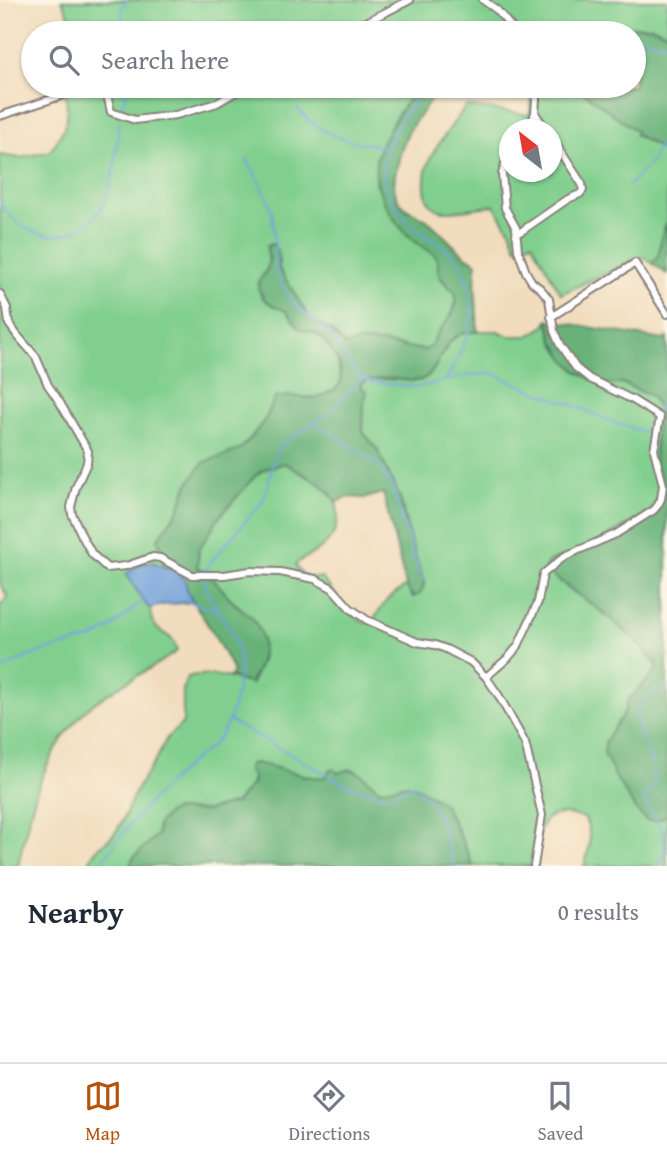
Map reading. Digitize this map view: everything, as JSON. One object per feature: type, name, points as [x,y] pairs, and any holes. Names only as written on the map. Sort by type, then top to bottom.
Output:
[{"type":"street","points":[[368,21],[410,0]]},
{"type":"street","points":[[482,0],[497,10],[506,21]]},
{"type":"street","points":[[0,116],[55,98]]},
{"type":"street","points":[[108,98],[111,112],[135,120],[176,115],[226,98]]},
{"type":"street","points":[[533,119],[536,98]]},
{"type":"street","points":[[535,113],[539,119]]},
{"type":"street","points":[[516,235],[583,190],[582,184],[562,154]]},
{"type":"street","points":[[486,677],[518,646],[538,602],[543,574],[565,556],[616,534],[654,510],[663,493],[662,477],[654,450],[660,417],[576,368],[560,345],[554,331],[549,299],[532,282],[523,266],[516,228],[505,208],[503,182]]},
{"type":"street","points":[[551,317],[635,263],[667,314]]},
{"type":"street","points":[[0,294],[7,308],[9,324],[36,357],[48,385],[88,451],[87,463],[76,487],[71,507],[92,554],[107,569],[153,557],[192,575],[224,576],[250,571],[280,572],[315,579],[332,588],[350,608],[367,620],[417,642],[435,645],[471,662],[486,677],[522,736],[530,761],[542,815],[534,866]]},
{"type":"green space","points":[[62,0],[667,0],[667,33],[646,26],[646,21],[72,21]]},
{"type":"green space","points":[[646,26],[667,33],[667,152],[635,134],[636,131],[591,98],[646,98]]},
{"type":"green space","points":[[66,98],[410,98],[392,123],[376,160],[376,182],[385,203],[413,240],[435,255],[439,262],[441,279],[455,292],[456,300],[451,318],[436,335],[430,348],[424,350],[385,343],[358,342],[346,346],[332,332],[309,317],[279,269],[278,252],[267,246],[268,265],[259,285],[262,296],[270,304],[287,312],[301,328],[318,335],[327,343],[338,366],[341,381],[338,388],[324,396],[277,397],[266,418],[240,449],[207,461],[187,486],[179,509],[158,539],[163,554],[163,566],[148,562],[147,606],[150,608],[154,625],[173,640],[177,651],[108,694],[75,722],[51,758],[36,792],[18,866],[0,866],[0,696],[3,691],[0,684],[0,606],[7,595],[0,584],[0,155],[20,158],[50,151],[64,128]]},
{"type":"green space","points":[[410,98],[433,98],[405,139],[394,183],[398,199],[404,207],[428,221],[463,254],[477,263],[477,332],[463,333],[453,338],[432,371],[423,379],[379,379],[360,384],[367,392],[363,432],[377,449],[400,498],[424,583],[423,588],[420,594],[413,597],[406,586],[383,493],[365,498],[348,497],[336,503],[320,485],[285,463],[265,469],[256,475],[219,517],[199,549],[197,567],[212,578],[258,627],[262,650],[251,684],[230,677],[232,668],[188,593],[184,578],[163,566],[163,554],[158,539],[179,509],[187,486],[201,465],[240,449],[266,418],[275,398],[317,398],[336,389],[341,381],[340,363],[323,339],[315,333],[300,329],[286,311],[264,299],[258,288],[259,281],[267,270],[268,245],[273,244],[278,252],[279,269],[309,317],[332,332],[346,346],[371,342],[425,350],[430,347],[452,314],[457,299],[440,276],[435,255],[405,233],[391,215],[378,183],[378,153]]},
{"type":"green space","points":[[532,98],[592,98],[637,131],[635,135],[667,152],[667,223],[658,257],[652,263],[643,257],[634,260],[561,294],[532,242],[517,248],[511,232],[494,205],[450,211],[439,210],[428,201],[425,178],[431,157],[466,106],[529,115]]},
{"type":"green space","points":[[667,223],[667,274],[652,263],[658,257]]},
{"type":"green space","points":[[548,320],[553,340],[565,359],[605,385],[621,383],[651,396],[661,413],[656,433],[661,492],[651,512],[566,587],[596,607],[633,638],[658,666],[654,674],[628,700],[625,711],[605,742],[656,821],[667,815],[667,866],[584,866],[589,842],[585,818],[566,814],[554,815],[542,825],[536,866],[473,866],[452,818],[435,799],[380,790],[354,770],[322,779],[253,763],[248,766],[253,777],[252,784],[236,803],[206,811],[176,810],[158,824],[157,835],[133,858],[132,866],[89,866],[95,851],[118,828],[166,739],[183,722],[183,690],[187,677],[211,675],[251,683],[261,662],[262,646],[251,617],[197,567],[199,549],[219,517],[256,475],[265,469],[285,463],[323,486],[330,492],[337,506],[335,531],[322,548],[297,563],[301,573],[322,578],[350,613],[365,623],[373,620],[387,600],[406,586],[413,597],[409,536],[400,498],[377,449],[363,432],[367,392],[360,384],[369,380],[419,381],[427,377],[451,341],[463,331],[498,331],[509,336],[528,336],[545,326]]},
{"type":"green space","points":[[548,320],[664,340],[667,337],[667,815],[656,821],[647,821],[635,809],[604,754],[605,742],[625,711],[628,700],[654,674],[658,665],[614,622],[545,569],[548,562],[579,552],[651,512],[660,498],[661,481],[654,460],[656,432],[661,413],[651,396],[622,383],[605,385],[576,371],[553,340]]},
{"type":"green space","points":[[253,763],[312,777],[328,776],[332,769],[339,773],[351,769],[380,790],[407,784],[416,787],[443,803],[473,866],[132,866],[133,858],[157,835],[158,824],[168,813],[176,810],[206,811],[236,803],[252,784],[253,777],[248,766]]},
{"type":"water","points":[[148,562],[175,571],[184,578],[193,602],[150,608],[147,606],[126,574]]},
{"type":"waterway","points":[[123,21],[122,8],[127,0]]},
{"type":"waterway","points":[[646,39],[667,44]]},
{"type":"waterway","points":[[121,108],[125,98]]},
{"type":"waterway","points":[[417,98],[391,137],[384,159],[384,173],[390,197],[397,208],[415,228],[454,255],[468,286],[472,306],[467,337],[446,380]]},
{"type":"waterway","points":[[297,108],[326,132],[348,140],[386,147]]},
{"type":"waterway","points":[[0,203],[20,224],[39,233],[61,235],[84,226],[96,216],[110,187],[119,122]]},
{"type":"waterway","points":[[628,186],[651,162],[667,133]]},
{"type":"waterway","points":[[247,159],[272,211],[277,272],[283,288],[294,304],[332,336],[355,372],[362,378],[371,382],[418,387],[492,373],[643,432],[649,428],[655,416]]},
{"type":"waterway","points":[[205,573],[210,563],[262,502],[281,445],[333,410],[362,378]]},
{"type":"waterway","points":[[657,411],[667,396]]},
{"type":"waterway","points":[[316,423],[382,469],[392,487],[422,581]]},
{"type":"waterway","points":[[99,866],[151,800],[217,741],[230,717],[238,684],[239,656],[233,636],[211,599],[204,579]]},
{"type":"waterway","points":[[0,670],[29,656],[94,638],[120,621],[142,600]]},
{"type":"waterway","points":[[190,602],[218,611]]},
{"type":"waterway","points":[[657,866],[664,853],[664,841],[659,822],[645,802],[655,778],[637,719],[637,710],[645,699],[667,687]]},
{"type":"waterway","points":[[230,721],[346,785],[384,796],[391,796],[407,786],[417,789],[426,796],[439,818],[454,866]]}]
